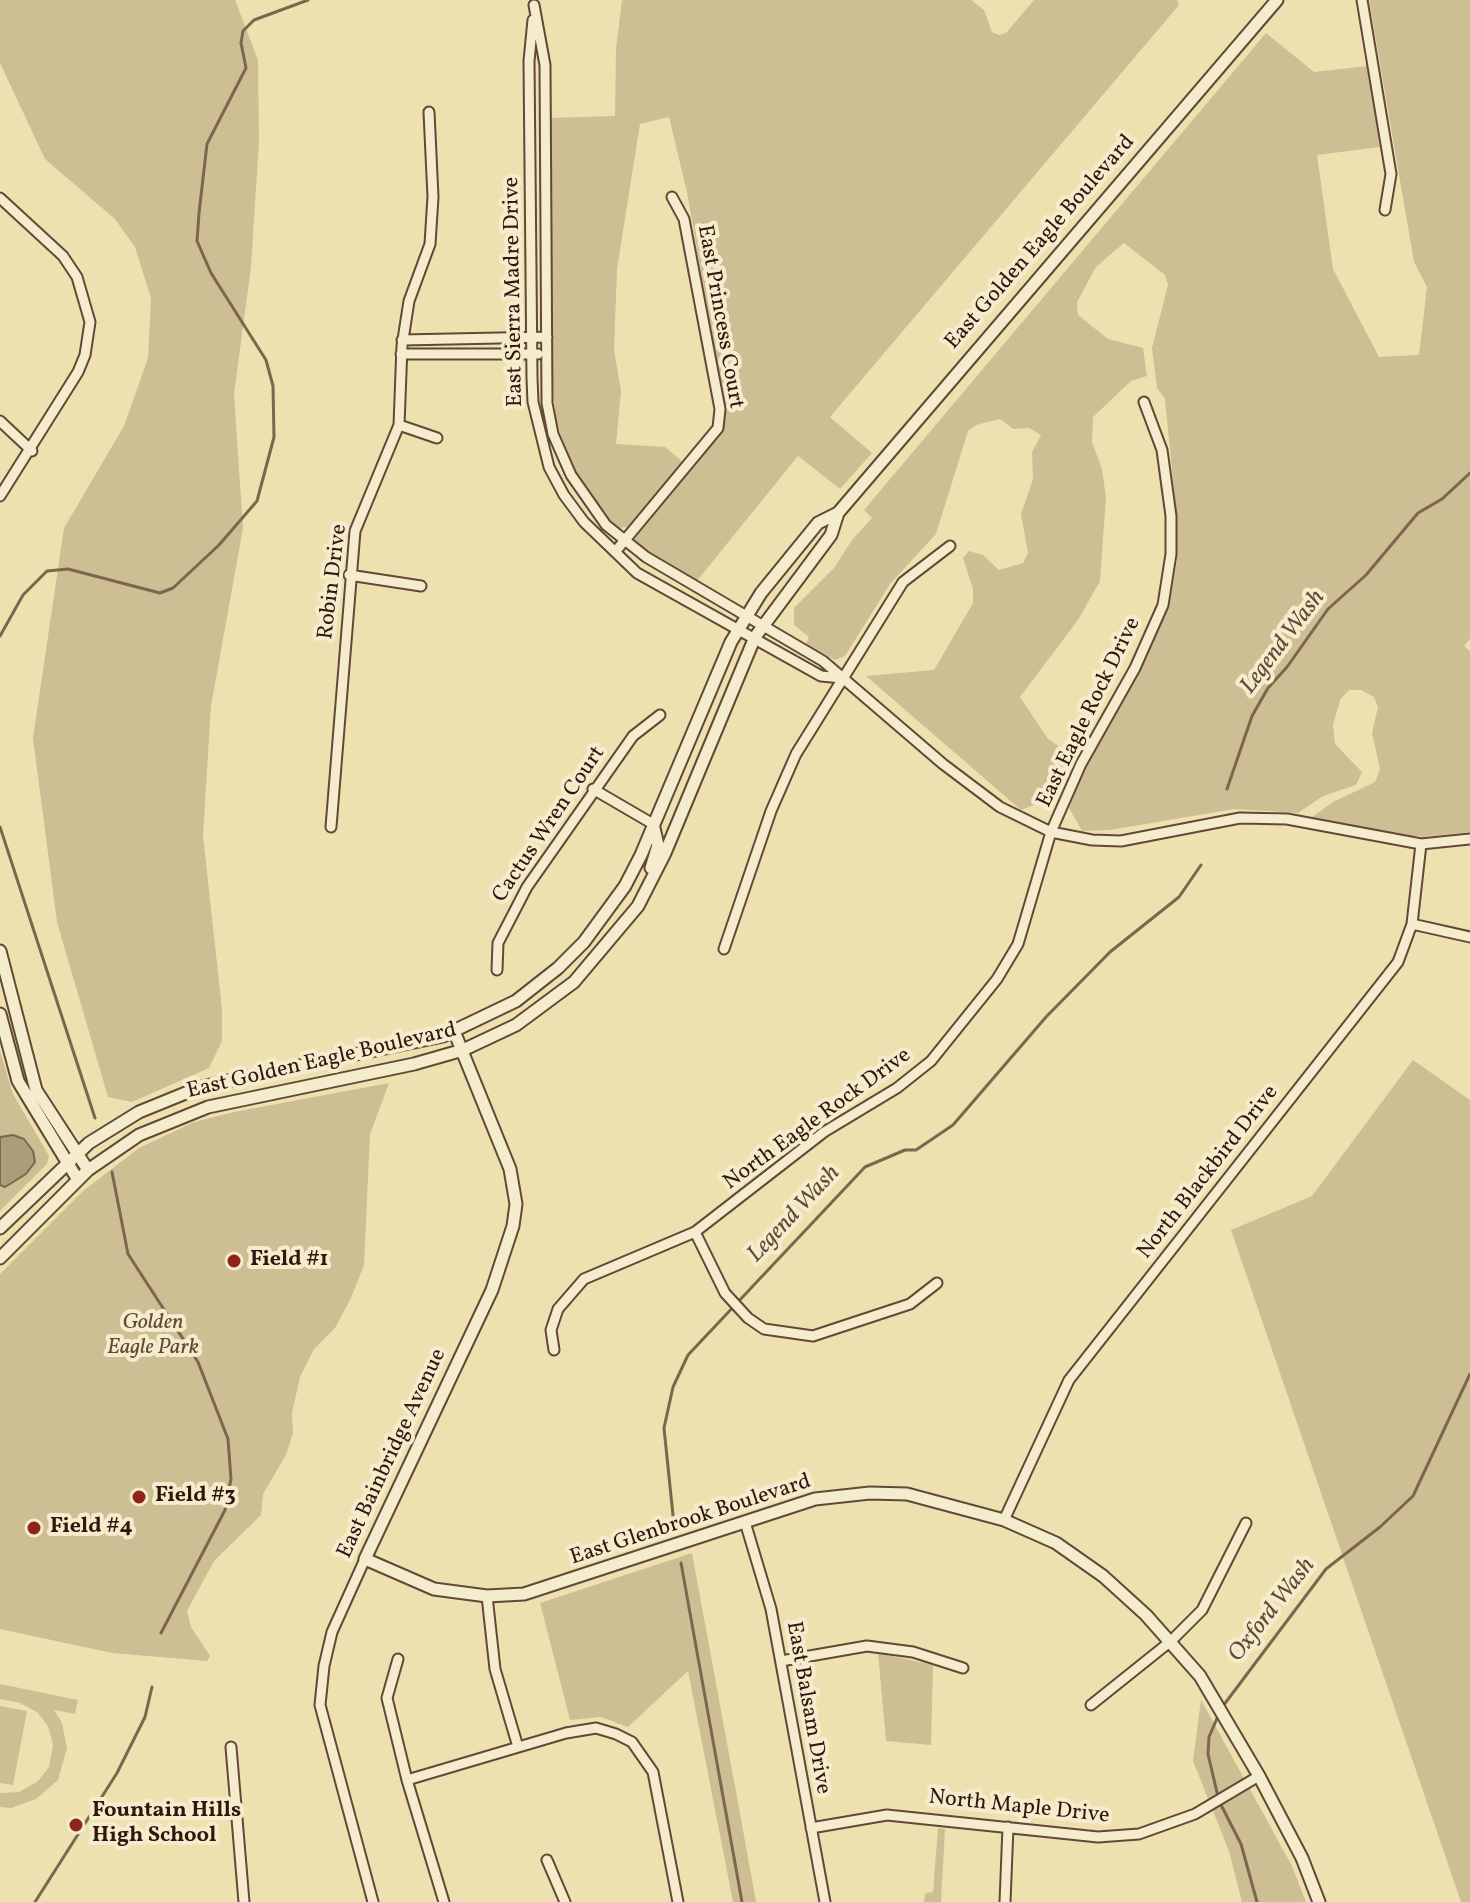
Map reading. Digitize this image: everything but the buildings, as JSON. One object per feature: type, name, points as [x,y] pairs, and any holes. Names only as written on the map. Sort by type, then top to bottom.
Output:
[{"type":"street","points":[[1362,0],[1391,174],[1385,210]]},
{"type":"street","name":"East Golden Eagle Boulevard","points":[[0,1258],[88,1170],[139,1135],[208,1107],[414,1064],[463,1050],[506,1031],[547,1005],[599,956],[638,906],[665,853],[755,637],[831,535],[838,513],[1274,1]]},
{"type":"street","name":"East Sierra Madre Drive","points":[[534,3],[545,65],[550,424],[563,457],[593,510],[624,539],[646,557],[823,661],[943,764],[1000,807],[1051,832],[1092,840],[1121,841],[1240,818],[1287,819],[1421,844],[1470,839]]},
{"type":"street","name":"East Sierra Madre Drive","points":[[534,3],[529,61],[533,402],[549,467],[570,504],[637,573],[739,627],[821,676],[842,678]]},
{"type":"street","name":"Robin Drive","points":[[331,827],[349,575],[355,531],[399,425],[402,340],[409,301],[430,244],[433,197],[429,112]]},
{"type":"street","name":"East Princess Court","points":[[615,552],[718,428],[720,409],[684,219],[672,197]]},
{"type":"street","points":[[0,198],[63,256],[77,277],[90,322],[85,355],[78,372],[32,451],[0,496]]},
{"type":"street","points":[[402,340],[547,337]]},
{"type":"street","points":[[401,354],[547,354]]},
{"type":"street","name":"East Eagle Rock Drive","points":[[1018,944],[1051,832],[1081,764],[1135,668],[1163,605],[1171,554],[1171,516],[1162,450],[1144,402]]},
{"type":"street","points":[[0,421],[32,451]]},
{"type":"street","points":[[399,425],[437,438]]},
{"type":"street","name":"East Golden Eagle Boulevard","points":[[0,1228],[76,1154],[139,1112],[198,1088],[389,1049],[454,1031],[516,1001],[584,942],[625,886],[739,627],[761,593],[818,523],[838,513]]},
{"type":"street","points":[[724,949],[771,811],[796,754],[903,582],[950,546]]},
{"type":"street","points":[[349,575],[421,586]]},
{"type":"street","name":"Cactus Wren Court","points":[[497,970],[498,943],[508,919],[593,789],[633,736],[660,715]]},
{"type":"street","points":[[593,789],[653,824],[658,845],[638,906]]},
{"type":"street","name":"North Blackbird Drive","points":[[1004,1520],[1069,1380],[1398,962],[1412,924],[1421,844]]},
{"type":"street","points":[[1412,924],[1470,937]]},
{"type":"street","name":"North Eagle Rock Drive","points":[[554,1350],[551,1330],[558,1309],[584,1279],[695,1232],[824,1132],[897,1088],[931,1061],[997,979],[1018,944]]},
{"type":"street","points":[[0,951],[33,1081],[88,1170]]},
{"type":"street","points":[[0,1014],[18,1081],[78,1180]]},
{"type":"street","name":"East Bainbridge Avenue","points":[[373,1902],[320,1705],[324,1666],[332,1632],[492,1290],[513,1226],[516,1204],[510,1169],[454,1031]]},
{"type":"street","points":[[695,1232],[734,1305],[764,1329],[777,1332],[813,1336],[840,1329],[910,1304],[937,1283]]},
{"type":"street","name":"East Glenbrook Boulevard","points":[[365,1559],[434,1589],[487,1596],[544,1590],[815,1499],[870,1493],[907,1494],[939,1500],[1004,1520],[1056,1543],[1103,1576],[1171,1641],[1221,1708],[1302,1858],[1319,1902]]},
{"type":"street","name":"East Balsam Drive","points":[[745,1522],[781,1661],[825,1902]]},
{"type":"street","points":[[1091,1705],[1171,1641],[1202,1610],[1246,1523]]},
{"type":"street","points":[[487,1596],[495,1669],[518,1747]]},
{"type":"street","points":[[781,1661],[867,1646],[913,1652],[963,1668]]},
{"type":"street","points":[[398,1659],[387,1698],[407,1780],[444,1902]]},
{"type":"street","points":[[407,1780],[596,1728],[632,1742],[653,1772],[678,1902]]},
{"type":"street","points":[[231,1747],[244,1902]]},
{"type":"street","name":"North Maple Drive","points":[[811,1828],[887,1815],[1098,1837],[1139,1834],[1195,1814],[1259,1776]]},
{"type":"street","points":[[1005,1902],[1008,1827]]},
{"type":"street","points":[[547,1860],[565,1902]]},
{"type":"green space","points":[[0,0],[235,0],[258,60],[259,141],[251,267],[234,394],[243,528],[211,706],[203,836],[222,1009],[222,1041],[209,1068],[132,1102],[108,1097],[57,922],[33,738],[64,528],[124,426],[148,358],[151,298],[135,247],[115,219],[45,159],[0,63]]},
{"type":"green space","points":[[622,0],[971,0],[984,10],[992,32],[999,35],[1006,33],[1034,0],[1177,0],[1179,5],[830,417],[872,453],[840,489],[798,456],[696,582],[643,550],[634,540],[718,437],[723,421],[724,404],[687,192],[669,117],[640,124],[617,269],[614,350],[621,391],[616,444],[665,447],[683,462],[628,527],[616,528],[580,482],[565,451],[556,418],[552,384],[549,118],[615,116],[616,49]]},
{"type":"green space","points":[[1369,0],[1470,0],[1470,639],[1464,646],[1470,651],[1470,832],[1424,837],[1383,834],[1312,817],[1333,802],[1375,782],[1380,769],[1372,733],[1378,707],[1374,697],[1361,690],[1349,690],[1340,700],[1333,725],[1335,744],[1362,772],[1356,785],[1323,796],[1298,813],[1234,809],[1110,830],[1082,831],[1069,808],[1080,779],[1139,673],[1169,606],[1177,560],[1177,520],[1165,399],[1157,388],[1152,348],[1168,285],[1165,275],[1124,243],[1096,267],[1077,302],[1078,315],[1108,339],[1143,348],[1147,376],[1131,381],[1093,417],[1092,442],[1102,469],[1106,498],[1100,581],[1078,620],[1020,697],[1048,739],[1069,753],[1046,800],[1021,810],[866,676],[934,670],[973,603],[973,589],[963,558],[969,551],[983,555],[999,570],[1023,563],[1028,553],[1021,514],[1033,479],[1032,452],[1041,435],[1029,428],[1013,429],[1000,419],[976,425],[968,431],[936,534],[890,584],[845,656],[835,660],[806,644],[809,637],[794,625],[794,608],[834,568],[852,540],[872,518],[864,510],[1266,33],[1314,72],[1368,66],[1380,147],[1317,155],[1333,269],[1379,357],[1419,355],[1427,287],[1414,262]]},
{"type":"green space","points":[[0,1051],[13,1094],[49,1156],[47,1164],[0,1211]]},
{"type":"green space","points":[[1413,1060],[1470,1100],[1470,1902],[1461,1902],[1231,1230],[1312,1196]]},
{"type":"green space","name":"Golden Eagle Park","points":[[389,1083],[370,1134],[364,1265],[335,1328],[314,1349],[300,1377],[292,1413],[293,1433],[286,1455],[263,1494],[261,1515],[214,1561],[187,1611],[191,1627],[210,1656],[207,1661],[112,1653],[0,1629],[0,1274],[83,1191],[139,1148],[194,1122]]},
{"type":"green space","points":[[692,1553],[756,1902],[733,1902],[688,1671],[628,1727],[601,1717],[570,1720],[540,1603]]},
{"type":"green space","points":[[878,1653],[933,1665],[931,1745],[886,1741]]},
{"type":"green space","points":[[0,1684],[78,1700],[75,1714],[54,1710],[62,1723],[67,1748],[58,1780],[36,1799],[11,1808],[0,1807],[0,1793],[19,1792],[38,1781],[49,1767],[53,1745],[48,1726],[37,1712],[20,1703],[0,1699]]},
{"type":"green space","points":[[1201,1700],[1292,1866],[1306,1902],[1242,1902],[1229,1851],[1193,1761]]},
{"type":"green space","points":[[0,1706],[27,1711],[13,1785],[0,1783]]},
{"type":"green space","points":[[938,1828],[945,1829],[941,1902],[924,1902],[925,1893],[933,1892]]},
{"type":"shaded area","points":[[13,1135],[24,1139],[33,1151],[35,1162],[26,1174],[5,1187],[0,1185],[0,1137]]},
{"type":"waterway","points":[[0,636],[23,595],[47,571],[68,569],[160,593],[173,588],[219,545],[257,501],[274,437],[273,386],[266,360],[211,273],[197,241],[199,213],[207,144],[246,68],[241,43],[243,31],[254,20],[308,0]]},
{"type":"waterway","name":"Legend Wash","points":[[1227,789],[1252,716],[1268,688],[1287,667],[1328,609],[1366,575],[1418,513],[1442,499],[1470,473]]},
{"type":"waterway","points":[[0,827],[95,1118]]},
{"type":"waterway","name":"Legend Wash","points":[[674,1525],[664,1428],[673,1387],[688,1355],[865,1167],[905,1150],[916,1150],[953,1125],[1046,1017],[1110,952],[1179,897],[1201,865]]},
{"type":"waterway","points":[[112,1172],[128,1254],[198,1362],[228,1439],[231,1479],[225,1510],[161,1633]]},
{"type":"waterway","name":"Oxford Wash","points":[[1223,1706],[1326,1569],[1380,1527],[1413,1496],[1470,1374]]},
{"type":"waterway","name":"Legend Wash","points":[[681,1563],[742,1902]]},
{"type":"waterway","points":[[35,1902],[117,1773],[145,1717],[152,1687]]},
{"type":"waterway","name":"Oxford Wash","points":[[1218,1716],[1209,1737],[1208,1754],[1219,1801],[1241,1844],[1257,1902]]},
{"type":"place","name":"Field #1","points":[[234,1261]]},
{"type":"place","name":"Field #3","points":[[139,1497]]},
{"type":"place","name":"Field #4","points":[[34,1528]]},
{"type":"place","name":"Fountain Hills High School","points":[[76,1825]]}]
